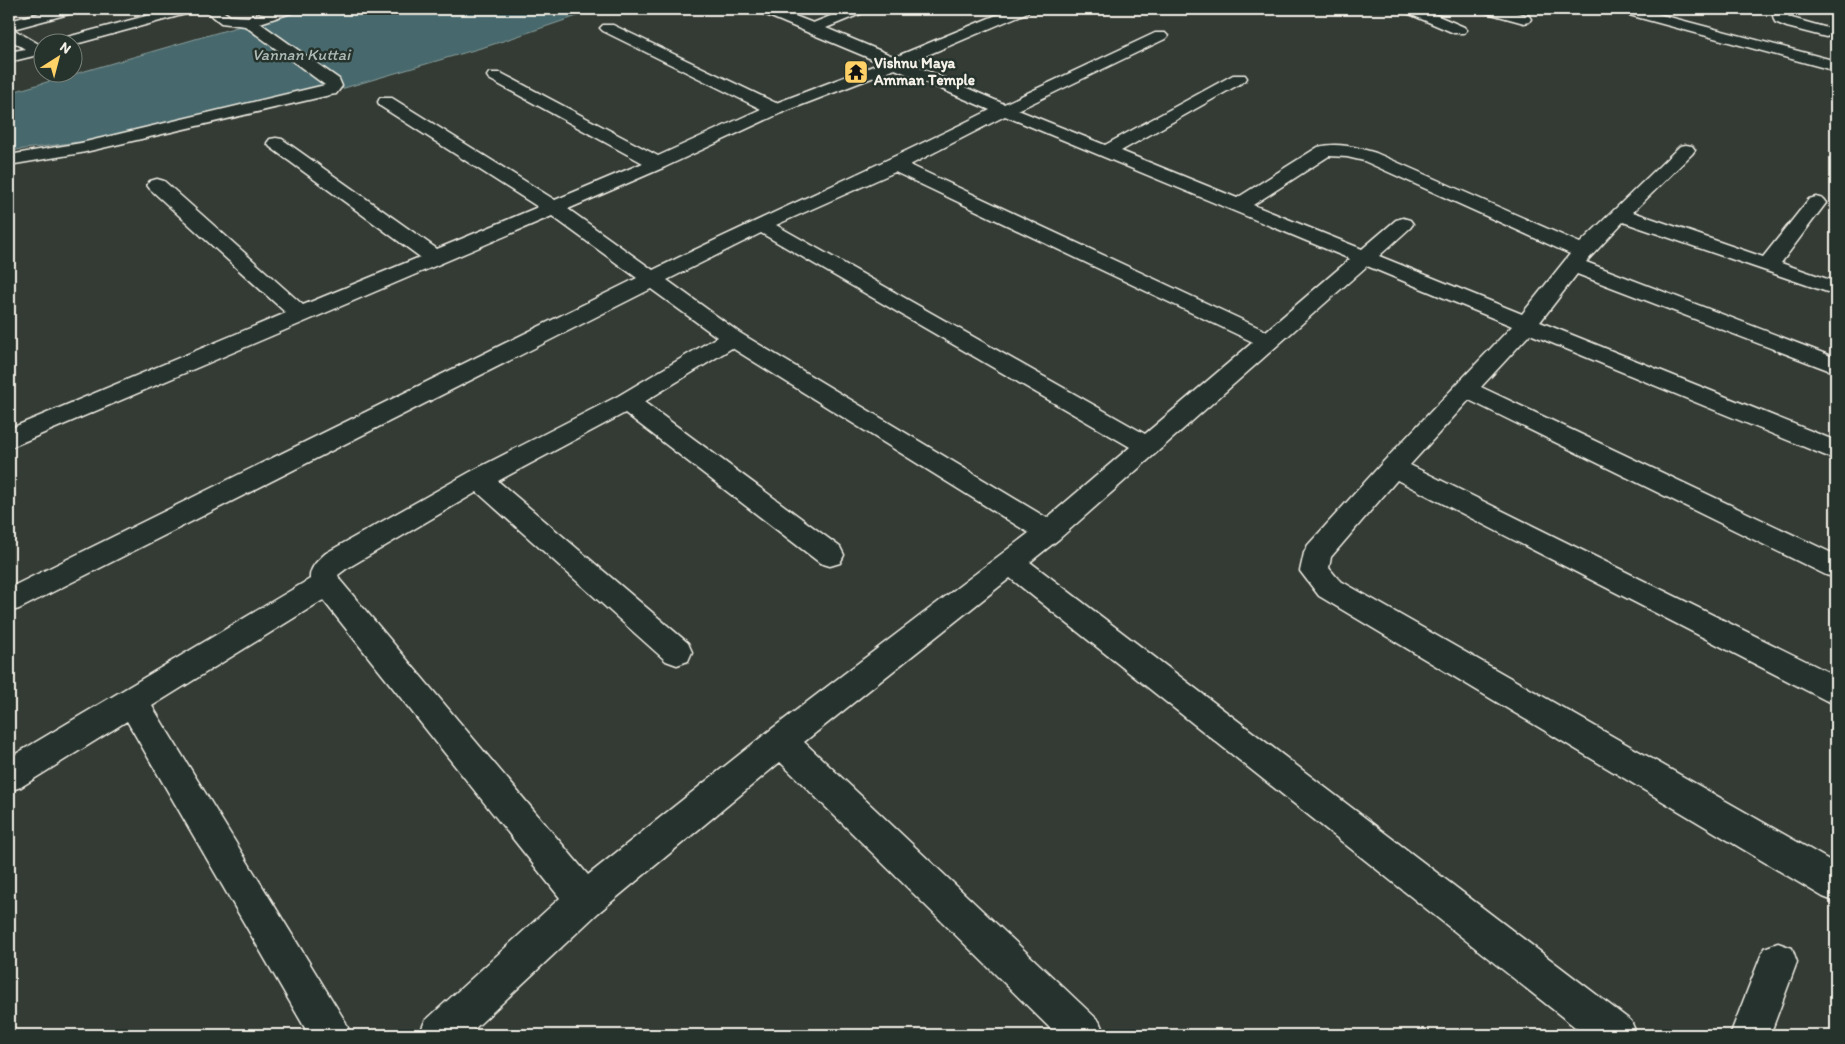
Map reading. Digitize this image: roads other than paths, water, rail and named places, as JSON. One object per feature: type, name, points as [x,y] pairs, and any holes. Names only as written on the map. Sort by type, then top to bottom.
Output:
[{"type":"street","points":[[9,26],[71,9]]},
{"type":"street","points":[[82,37],[188,9]]},
{"type":"street","points":[[211,9],[226,20],[249,22],[289,9]]},
{"type":"street","points":[[764,9],[1004,110],[1836,451]]},
{"type":"street","points":[[813,28],[860,9]]},
{"type":"street","points":[[9,439],[658,164],[775,109],[893,64],[1023,9]]},
{"type":"street","points":[[1410,9],[1459,30]]},
{"type":"street","points":[[1488,9],[1524,19]]},
{"type":"street","points":[[1623,9],[1836,66]]},
{"type":"street","points":[[1789,9],[1780,16],[1780,19],[1792,24],[1826,32]]},
{"type":"street","points":[[9,160],[81,148],[330,90],[334,86],[333,82],[249,22]]},
{"type":"street","points":[[608,28],[775,109]]},
{"type":"street","points":[[9,33],[32,44]]},
{"type":"street","points":[[9,601],[500,355],[653,281],[761,225],[895,165],[1004,110],[1160,36]]},
{"type":"street","points":[[9,58],[32,52]]},
{"type":"street","points":[[495,76],[658,164]]},
{"type":"street","points":[[1106,152],[1239,78]]},
{"type":"street","points":[[386,102],[554,208],[732,338],[1049,532]]},
{"type":"street","points":[[276,143],[435,258]]},
{"type":"street","points":[[1238,206],[1324,151],[1346,150],[1370,157],[1579,259],[1836,366]]},
{"type":"street","points":[[1686,150],[1620,214],[1579,259],[1526,324],[1393,466],[1318,553],[1314,562],[1314,571],[1329,588],[1836,884]]},
{"type":"street","points":[[895,165],[1268,340]]},
{"type":"street","points":[[157,185],[301,315]]},
{"type":"street","points":[[1768,265],[1816,202]]},
{"type":"street","points":[[1620,214],[1836,289]]},
{"type":"street","points":[[439,1035],[585,900],[781,741],[1049,532],[1403,224]]},
{"type":"street","points":[[761,225],[1147,446]]},
{"type":"street","points":[[585,900],[326,584],[324,575],[327,568],[336,561],[479,479],[627,402],[732,338]]},
{"type":"street","points":[[1465,389],[1836,567]]},
{"type":"street","points":[[627,402],[830,555]]},
{"type":"street","points":[[1393,466],[1836,691]]},
{"type":"street","points":[[479,479],[677,652]]},
{"type":"street","points":[[1011,563],[1617,1035]]},
{"type":"street","points":[[9,776],[326,584]]},
{"type":"street","points":[[132,702],[331,1035]]},
{"type":"street","points":[[781,741],[1085,1035]]},
{"type":"street","points":[[1750,1035],[1778,962]]},
{"type":"water","name":"Vannan Kuttai","points":[[299,9],[598,9],[491,45],[310,98],[171,130],[9,151],[9,93],[47,82],[82,82],[82,72]]},
{"type":"place","name":"Vishnu Maya Amman Temple","points":[[856,72]]}]
